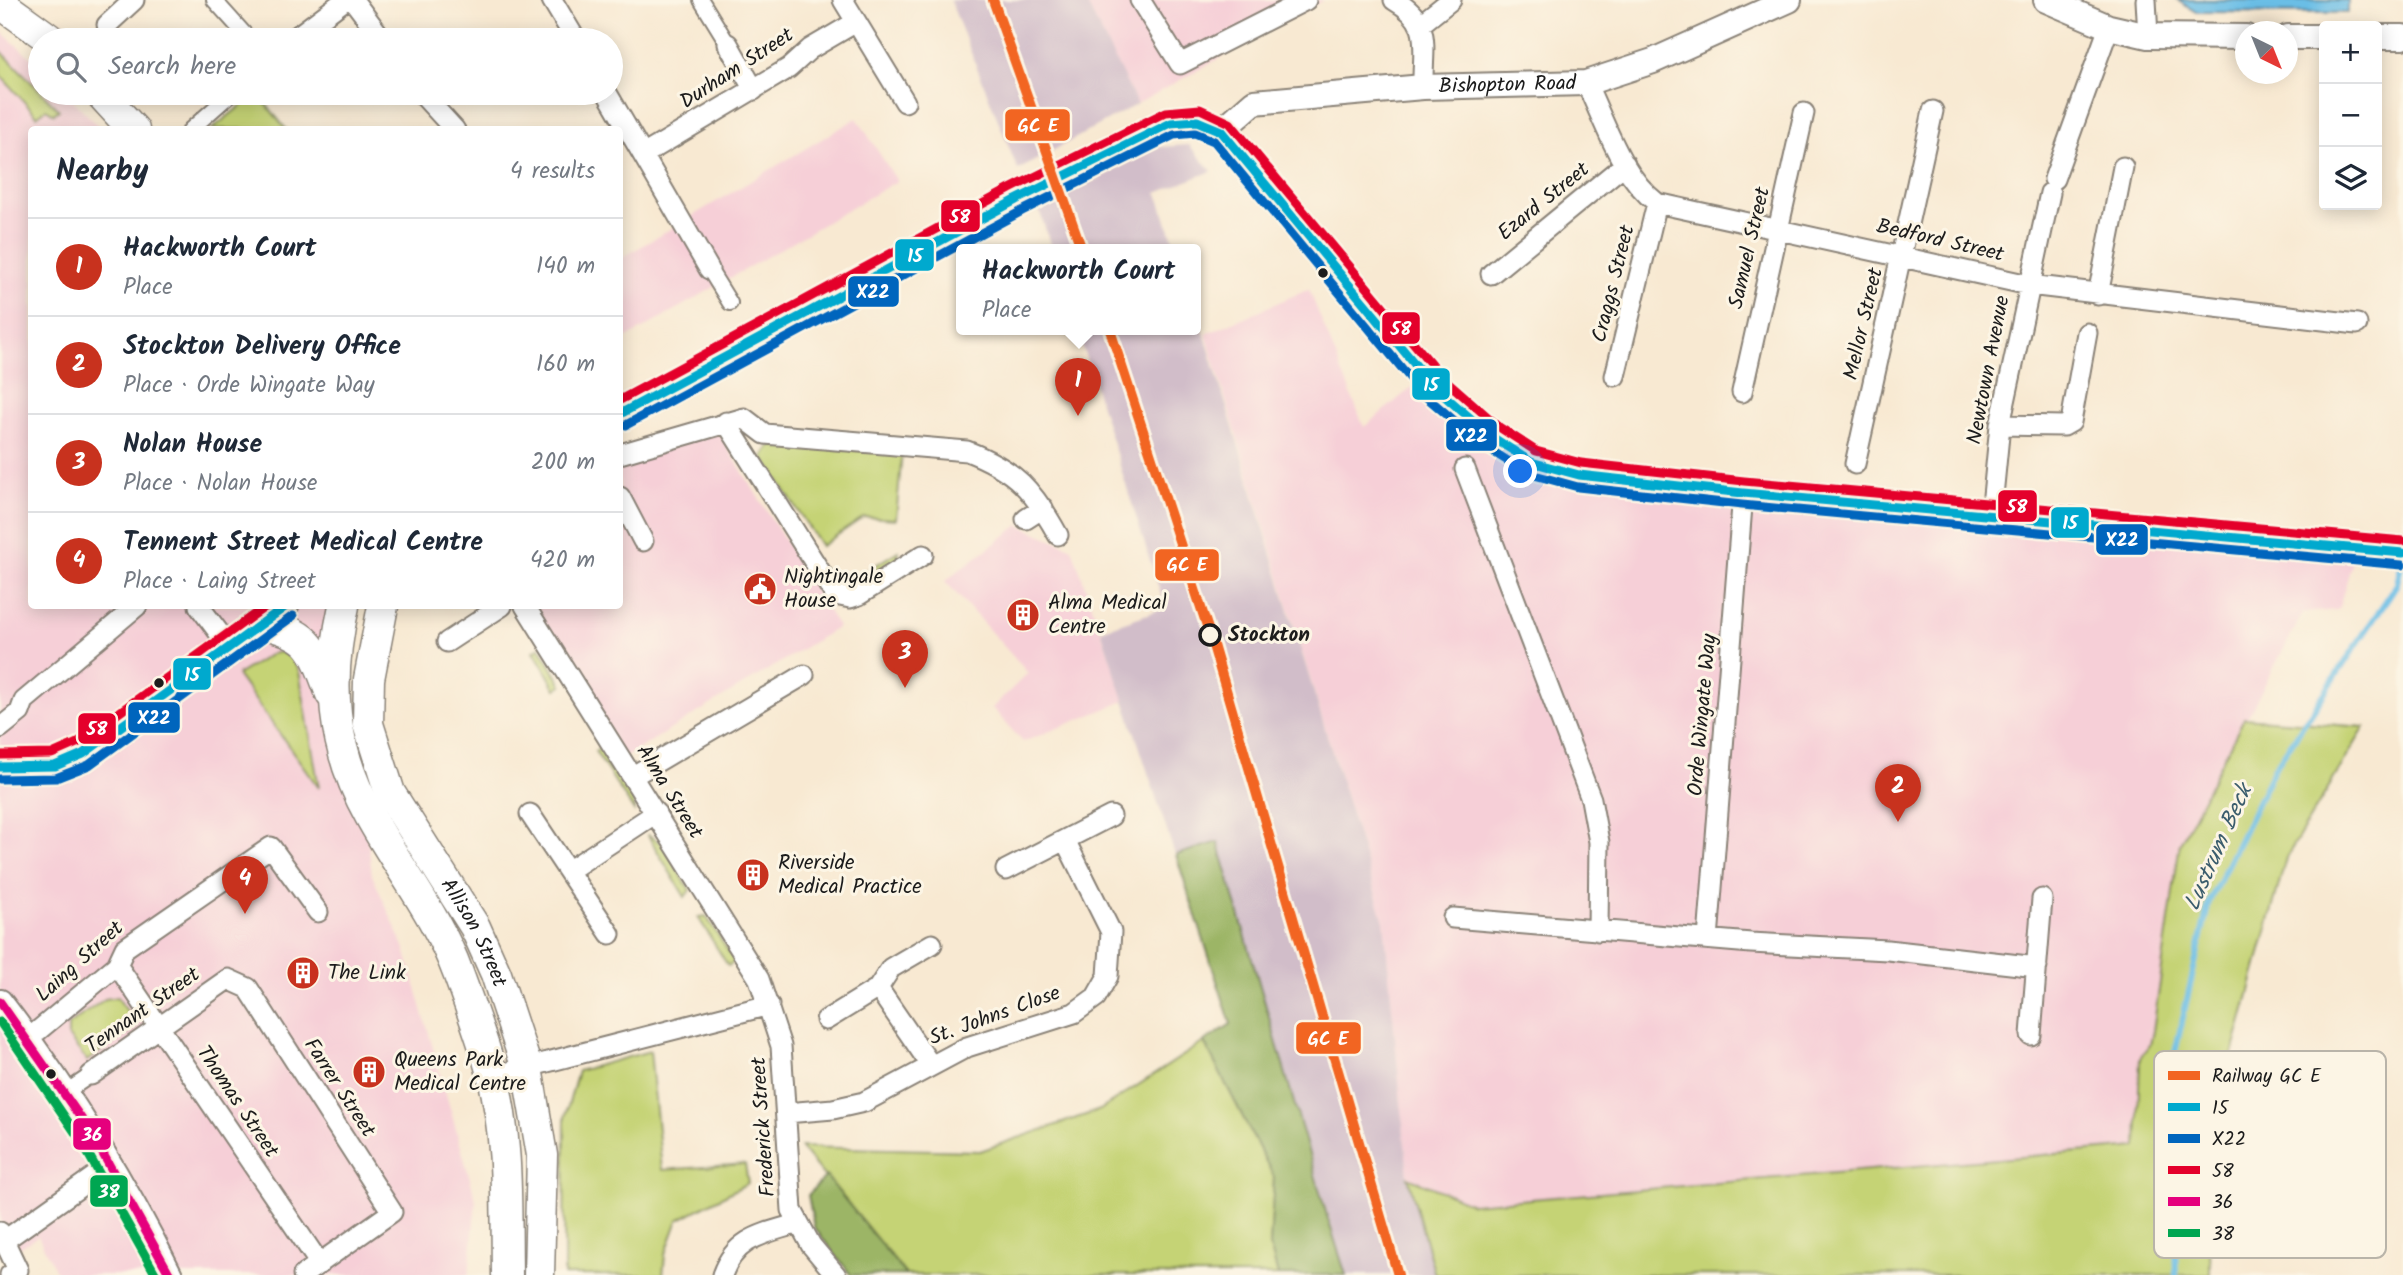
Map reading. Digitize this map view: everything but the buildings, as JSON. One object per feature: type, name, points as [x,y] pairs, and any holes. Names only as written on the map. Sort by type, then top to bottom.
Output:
[{"type":"main road","points":[[0,3],[34,28]]},
{"type":"main road","points":[[111,105],[130,126]]},
{"type":"main road","name":"Allison Street","points":[[344,609],[332,698],[340,746],[370,817],[422,897],[447,944],[493,1076],[505,1168],[507,1275]]},
{"type":"main road","name":"Allison Street","points":[[382,609],[369,679],[369,724],[375,751],[390,793],[475,927],[496,974],[527,1068],[542,1155],[539,1275]]},
{"type":"main road","points":[[260,623],[290,629],[304,639],[319,661],[332,698]]},
{"type":"street","points":[[107,25],[134,0]]},
{"type":"street","points":[[214,0],[239,28]]},
{"type":"street","points":[[308,28],[345,0]]},
{"type":"street","points":[[353,0],[374,28]]},
{"type":"street","points":[[552,0],[569,28]]},
{"type":"street","points":[[701,0],[754,90]]},
{"type":"street","points":[[842,0],[905,102]]},
{"type":"street","points":[[1140,0],[1180,64],[1306,0]]},
{"type":"street","points":[[1394,0],[1411,10],[1422,23],[1423,87]]},
{"type":"street","points":[[1422,23],[1451,0]]},
{"type":"street","name":"Bishopton Road","points":[[1221,131],[1254,102],[1423,87],[1586,83],[1653,61],[1789,0]]},
{"type":"street","points":[[2046,0],[2109,27],[2148,36],[2235,37]]},
{"type":"street","points":[[2146,0],[2148,36]]},
{"type":"street","name":"Durham Street","points":[[643,155],[754,90],[789,68],[810,49],[856,22]]},
{"type":"street","name":"Newtown Avenue","points":[[1991,516],[2000,425],[2052,186],[2109,27]]},
{"type":"street","points":[[2298,37],[2319,37]]},
{"type":"street","points":[[1586,83],[1625,164],[1642,192],[1657,203]]},
{"type":"street","points":[[195,126],[218,105]]},
{"type":"street","points":[[432,105],[451,126]]},
{"type":"street","points":[[614,105],[730,303]]},
{"type":"street","name":"Mellor Street","points":[[1856,464],[1933,111]]},
{"type":"street","name":"Samuel Street","points":[[1742,392],[1804,113]]},
{"type":"street","points":[[623,412],[1016,200],[1171,123],[1197,121],[1221,131],[1258,172],[1433,387],[1492,437],[1531,462],[1579,475],[1743,494],[2403,554]]},
{"type":"street","name":"Ezard Street","points":[[1491,274],[1625,164]]},
{"type":"street","points":[[2098,295],[2123,167]]},
{"type":"street","name":"Bedford Street","points":[[1657,203],[1903,255],[2029,285],[2357,324]]},
{"type":"street","name":"Craggs Street","points":[[1615,376],[1657,203]]},
{"type":"street","points":[[2000,425],[2064,426],[2071,422],[2087,333]]},
{"type":"street","points":[[623,453],[744,418],[765,435],[967,451],[1010,472],[1024,483],[1043,508],[1058,535]]},
{"type":"street","points":[[726,422],[828,588],[841,598],[850,598],[923,555]]},
{"type":"street","points":[[1465,469],[1591,799],[1599,842],[1598,931]]},
{"type":"street","name":"Orde Wingate Way","points":[[1708,939],[1743,494]]},
{"type":"street","points":[[623,504],[643,541]]},
{"type":"street","points":[[1026,519],[1043,508]]},
{"type":"street","points":[[0,728],[20,712],[24,701],[132,609]]},
{"type":"street","points":[[201,609],[229,646]]},
{"type":"street","points":[[0,767],[55,766],[83,754],[281,609]]},
{"type":"street","points":[[447,642],[497,609]]},
{"type":"street","name":"Alma Street","points":[[527,609],[759,979],[769,1005]]},
{"type":"street","points":[[633,776],[804,675]]},
{"type":"street","points":[[568,871],[656,813]]},
{"type":"street","points":[[530,814],[610,934]]},
{"type":"street","points":[[1006,870],[1111,816]]},
{"type":"street","name":"St. Johns Close","points":[[786,1113],[833,1109],[864,1101],[930,1064],[967,1047],[1074,1013],[1096,997],[1108,976],[1111,932],[1065,840]]},
{"type":"street","name":"Laing Street","points":[[28,1039],[117,965],[125,948],[271,847],[318,912]]},
{"type":"street","points":[[2031,1035],[2042,899]]},
{"type":"street","points":[[1453,918],[1598,931],[1888,950],[2036,967]]},
{"type":"street","points":[[826,1020],[878,988],[891,968],[932,944]]},
{"type":"street","name":"Thomas Street","points":[[117,965],[320,1264]]},
{"type":"street","name":"Tennant Street","points":[[66,1093],[228,979],[248,988]]},
{"type":"street","name":"Farrer Street","points":[[248,988],[392,1212],[320,1264]]},
{"type":"street","points":[[878,988],[930,1064]]},
{"type":"street","points":[[0,1002],[66,1093],[112,1164],[170,1275]]},
{"type":"street","points":[[493,1076],[769,1005]]},
{"type":"street","name":"Frederick Street","points":[[769,1005],[781,1046],[791,1198],[799,1223],[811,1245],[836,1275]]},
{"type":"street","points":[[14,1272],[2,1236],[112,1164]]},
{"type":"street","points":[[722,1275],[730,1255],[752,1237],[799,1223]]},
{"type":"street","points":[[303,1275],[320,1264]]},
{"type":"shaded area","points":[[950,0],[1085,0],[1137,104],[1018,170]]},
{"type":"shaded area","points":[[1085,0],[1324,0],[1137,104]]},
{"type":"shaded area","points":[[0,31],[28,55],[28,105],[78,105],[98,126],[28,126],[28,609],[341,609],[372,875],[405,949],[476,1200],[469,1275],[58,1275],[38,1236],[18,1249],[0,1221]]},
{"type":"shaded area","points":[[857,118],[897,181],[623,340],[623,257]]},
{"type":"shaded area","points":[[1189,145],[1212,171],[1157,193],[1175,244],[1050,244],[1039,209],[1159,147]]},
{"type":"shaded area","points":[[1309,289],[1364,427],[1432,371],[1538,461],[2358,542],[2338,610],[2303,613],[2180,843],[2151,1045],[2140,1058],[2138,1147],[1472,1204],[1408,1177],[1384,922],[1206,334]]},
{"type":"shaded area","points":[[1201,323],[1384,922],[1408,1177],[1435,1275],[1346,1275],[1218,843],[1175,855],[1101,630],[1165,608],[1079,335],[1201,335]]},
{"type":"shaded area","points":[[718,432],[838,627],[622,759],[527,609],[623,609],[623,463]]},
{"type":"shaded area","points":[[1019,525],[1072,548],[1125,701],[1023,742],[992,708],[1028,673],[945,581]]},
{"type":"green space","points":[[0,50],[28,78],[28,105],[54,105],[59,110],[54,114],[46,109],[37,116],[0,75]]},
{"type":"green space","points":[[242,105],[267,105],[284,126],[216,126]]},
{"type":"green space","points":[[771,445],[902,452],[896,519],[864,517],[821,546],[763,457]]},
{"type":"green space","points":[[898,551],[900,560],[873,580],[858,586],[844,585]]},
{"type":"green space","points":[[540,647],[562,685],[556,689],[534,651]]},
{"type":"green space","points":[[280,652],[290,657],[299,671],[319,788],[237,675],[271,654]]},
{"type":"green space","points":[[2244,718],[2365,727],[2286,858],[2234,1051],[2154,1051],[2154,1258],[2210,1258],[2210,1275],[1435,1275],[1408,1177],[1472,1204],[2137,1147],[2140,1058],[2150,1045],[2153,1031],[2180,843]]},
{"type":"green space","points":[[602,747],[634,800],[634,811],[595,751]]},
{"type":"green space","points":[[647,834],[661,843],[690,890],[685,897]]},
{"type":"green space","points":[[1218,842],[1346,1275],[1278,1275],[1270,1246],[1274,1177],[1204,1042],[1231,1024],[1176,855]]},
{"type":"green space","points":[[706,916],[735,962],[728,966],[698,917]]},
{"type":"green space","points":[[117,997],[136,1023],[134,1028],[87,1061],[68,1036],[68,1025],[105,999]]},
{"type":"green space","points":[[1204,1042],[1274,1177],[1270,1246],[1278,1275],[906,1275],[800,1147],[980,1151],[1100,1110]]},
{"type":"green space","points":[[650,1051],[662,1170],[745,1164],[748,1183],[678,1220],[665,1255],[663,1275],[564,1275],[565,1117],[578,1071]]},
{"type":"green space","points":[[826,1176],[906,1275],[851,1275],[814,1227],[808,1195]]},
{"type":"water","points":[[2177,0],[2348,0],[2348,13],[2196,12]]},
{"type":"waterway","name":"Lustrum Beck","points":[[2175,1051],[2209,902],[2274,769],[2397,584],[2402,559]]},
{"type":"waterway","name":"Lustrum Beck","points":[[2175,1258],[2176,1275]]},
{"type":"transit line","points":[[993,0],[1080,244]]},
{"type":"transit line","name":"58","points":[[623,398],[1010,189],[1166,112],[1200,109],[1230,123],[1442,377],[1499,427],[1536,451],[1581,463],[1744,481],[2403,541]]},
{"type":"transit line","name":"15","points":[[623,412],[1016,200],[1171,123],[1197,121],[1221,131],[1433,386],[1492,437],[1531,462],[1579,475],[1743,493],[2403,553]]},
{"type":"transit line","name":"X22","points":[[961,244],[1174,135],[1195,133],[1214,141],[1424,395],[1484,446],[1527,473],[1578,487],[1742,505],[2402,565]]},
{"type":"transit line","name":"X22","points":[[626,425],[956,247]]},
{"type":"transit line","points":[[1112,335],[1210,635],[1398,1275]]},
{"type":"transit line","name":"58","points":[[0,755],[52,754],[77,743],[262,609]]},
{"type":"transit line","name":"15","points":[[0,767],[55,766],[83,754],[282,609]]},
{"type":"transit line","name":"X22","points":[[0,779],[56,778],[89,765],[293,616]]},
{"type":"transit line","name":"36","points":[[0,1002],[92,1134],[170,1275]]},
{"type":"transit line","name":"38","points":[[0,1022],[81,1141],[156,1275]]},
{"type":"place","name":"Hackworth Court","points":[[1078,416]]},
{"type":"place","name":"Nightingale House","points":[[760,589]]},
{"type":"place","name":"Alma Medical Centre","points":[[1023,615]]},
{"type":"place","name":"Stockton","points":[[1210,635]]},
{"type":"place","name":"Nolan House","points":[[905,688]]},
{"type":"place","name":"Stockton Delivery Office","points":[[1898,822]]},
{"type":"place","name":"Riverside Medical Practice","points":[[753,875]]},
{"type":"place","name":"Tennent Street Medical Centre","points":[[245,914]]},
{"type":"place","name":"The Link","points":[[303,973]]},
{"type":"place","name":"Queens Park Medical Centre","points":[[369,1072]]}]
